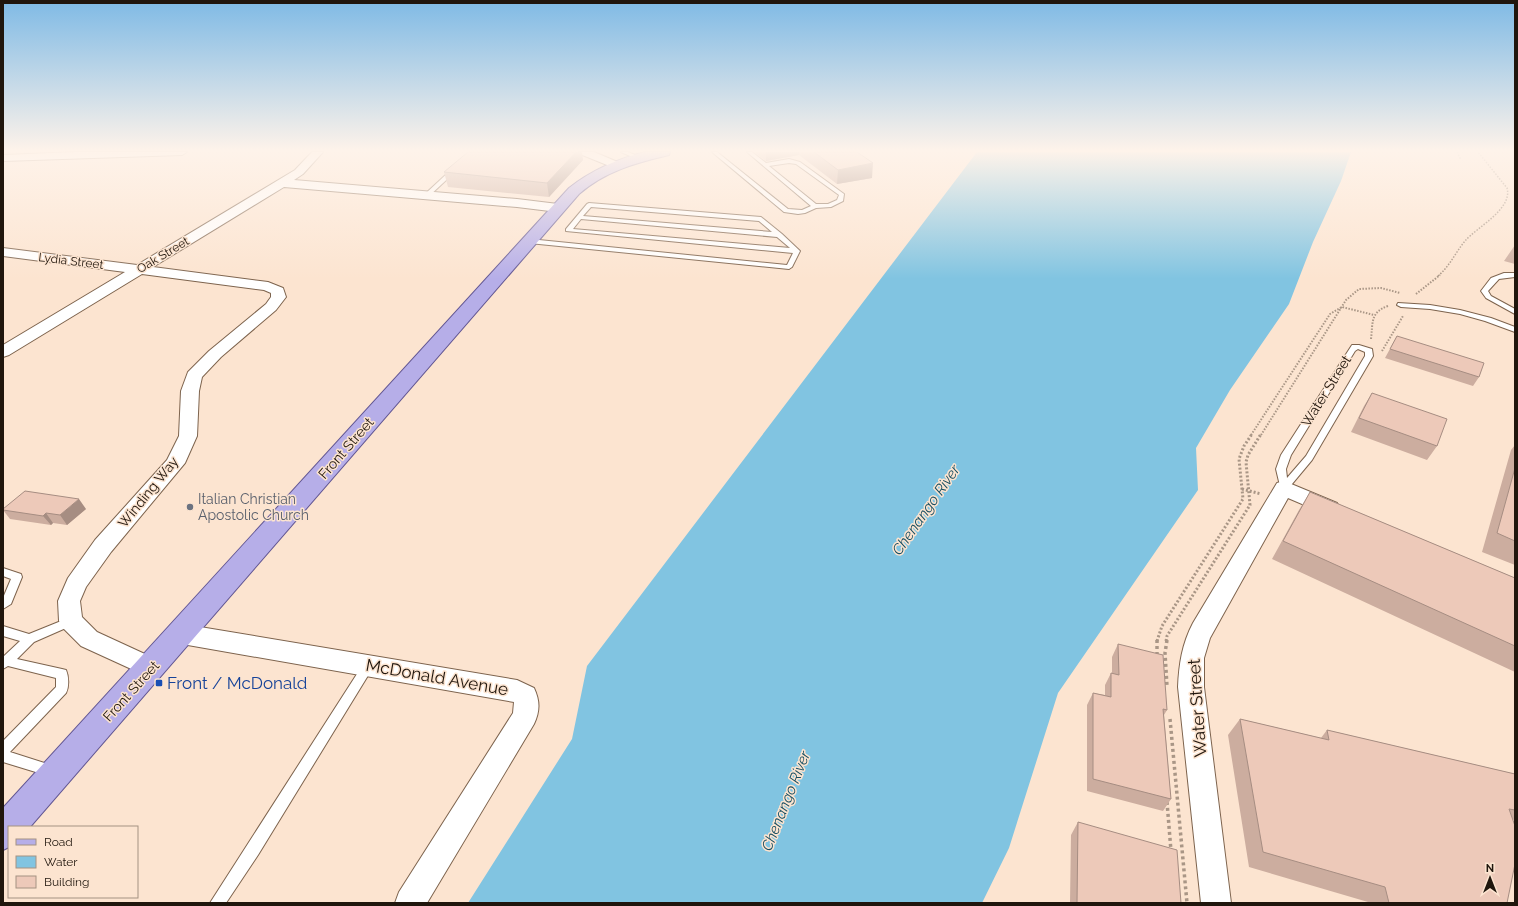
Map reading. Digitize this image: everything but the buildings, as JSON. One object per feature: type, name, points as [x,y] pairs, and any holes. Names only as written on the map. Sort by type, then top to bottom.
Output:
[{"type":"main road","name":"Front Street","points":[[9,826],[182,634],[529,241],[568,212],[577,194]]},
{"type":"street","name":"Oak Street","points":[[3,352],[263,194]]},
{"type":"street","points":[[407,194],[517,203],[568,212]]},
{"type":"street","name":"Lydia Street","points":[[3,252],[139,270]]},
{"type":"street","name":"Winding Way","points":[[71,621],[69,601],[76,584],[103,546],[175,463],[188,436],[190,391],[194,376],[215,354],[271,307],[279,297],[278,291],[268,286],[139,270]]},
{"type":"street","points":[[1284,488],[1345,514]]},
{"type":"street","name":"Water Street","points":[[1216,903],[1192,687],[1191,657],[1201,630],[1284,488]]},
{"type":"street","points":[[71,621],[89,639],[151,668]]},
{"type":"street","name":"McDonald Avenue","points":[[182,634],[517,691],[525,696],[528,705],[525,716],[410,903]]},
{"type":"lane","points":[[766,194],[786,211],[798,213],[809,211],[815,206]]},
{"type":"lane","points":[[801,194],[815,206],[829,206],[840,201],[841,194]]},
{"type":"lane","points":[[568,212],[589,205],[761,219],[780,234],[797,251]]},
{"type":"lane","points":[[568,212],[780,234]]},
{"type":"lane","points":[[568,212],[568,230],[797,251]]},
{"type":"lane","points":[[529,241],[789,267],[797,251]]},
{"type":"lane","points":[[1515,275],[1498,276],[1493,278],[1484,291],[1488,297],[1515,312]]},
{"type":"lane","points":[[1401,305],[1441,309],[1474,315],[1499,322],[1515,330]]},
{"type":"lane","name":"Water Street","points":[[1358,347],[1366,349],[1369,351],[1369,356],[1309,458],[1284,488],[1281,469],[1286,455],[1353,348],[1358,347]]},
{"type":"lane","points":[[3,572],[17,577],[7,601],[3,604]]},
{"type":"lane","points":[[5,663],[30,639],[71,621]]},
{"type":"lane","points":[[3,632],[30,639]]},
{"type":"lane","points":[[3,750],[62,689],[62,674],[5,663]]},
{"type":"lane","points":[[217,903],[253,850],[368,666]]},
{"type":"lane","points":[[3,756],[57,773]]},
{"type":"path","points":[[1415,296],[1421,289],[1447,269],[1465,241],[1492,219],[1507,200],[1509,194]]},
{"type":"path","points":[[1374,315],[1342,307],[1346,300],[1359,289],[1386,288],[1405,294]]},
{"type":"path","points":[[1366,349],[1370,342],[1374,315],[1378,309],[1382,307],[1401,305]]},
{"type":"water","name":"Chenango River","points":[[945,194],[1335,194],[1313,242],[1289,304],[1230,390],[1196,448],[1198,490],[1058,693],[1009,848],[982,903],[468,903],[572,739],[587,666]]},
{"type":"place","name":"Italian Christian Apostolic Church","points":[[190,507]]},
{"type":"place","name":"Front / McDonald","points":[[159,683]]}]
